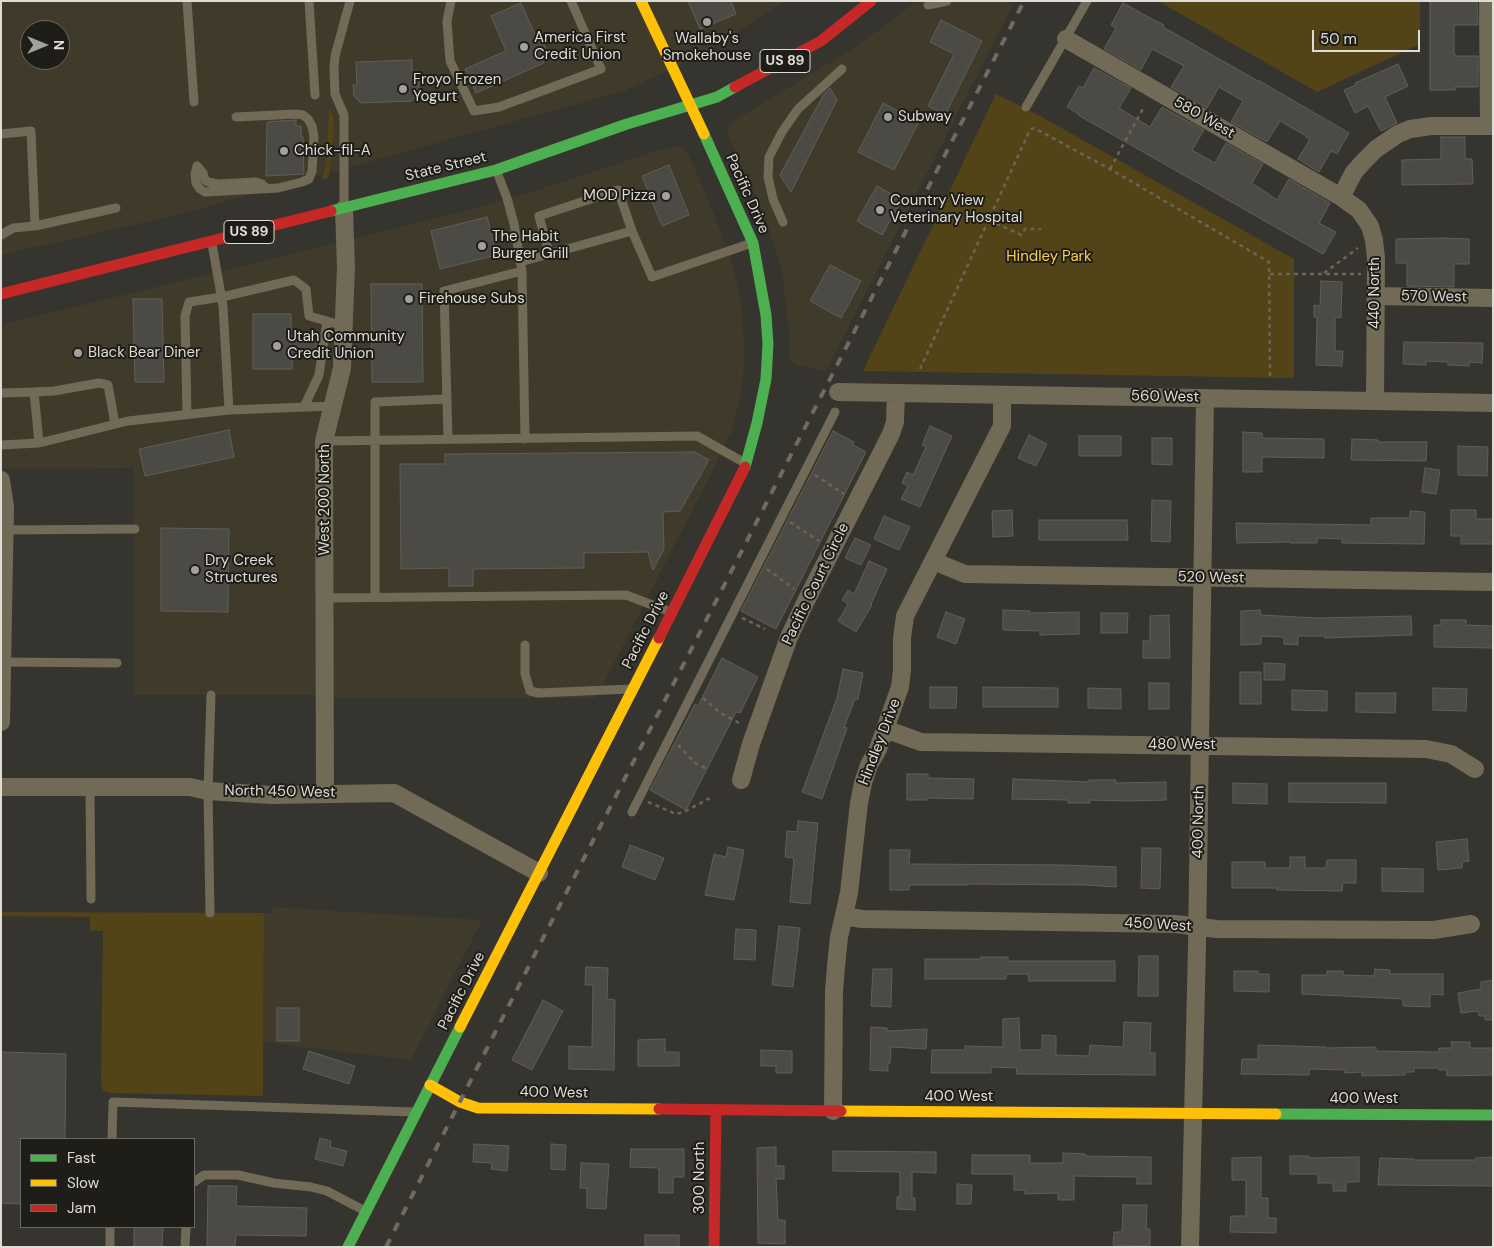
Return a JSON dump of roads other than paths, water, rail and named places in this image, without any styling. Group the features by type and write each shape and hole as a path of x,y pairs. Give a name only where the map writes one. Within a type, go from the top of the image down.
{"street":[{"name":"Pacific Drive","path":"348,1247 743,472 757,422 766,379 768,344 766,315 753,243 640,1"},
{"name":"State Street","path":"1,294 496,170 627,124 717,97 821,41 872,1"},
{"path":"1341,197 1354,172 1376,149 1398,134 1410,129 1431,126 1491,126 1488,1"},
{"name":"580 West","path":"1066,39 1341,197"},
{"name":"440 North","path":"1341,197 1359,210 1370,226 1374,240 1376,258 1375,401"},
{"name":"West 200 North","path":"326,794 324,441 342,368 335,323 346,268 344,209"},
{"name":"570 West","path":"1376,296 1493,298"},
{"name":"560 West","path":"838,392 1493,403"},
{"name":"Pacific Court Circle","path":"741,780 751,744 789,638 891,434 895,422 896,393"},
{"name":"Hindley Drive","path":"833,1111 834,992 858,803 863,783 886,729 900,687 905,616 1002,426 1002,395"},
{"name":"400 North","path":"1190,1247 1205,398"},
{"path":"1,480 4,507 1,722"},
{"name":"520 West","path":"933,561 965,574 1493,582"},
{"name":"480 West","path":"886,729 921,742 1426,749 1451,754 1475,769"},
{"name":"North 450 West","path":"1,787 190,787 208,791 271,795 394,793 539,873"},
{"name":"450 West","path":"844,916 862,919 1166,924 1217,929 1434,930 1471,924"},
{"name":"400 West","path":"430,1085 460,1102 478,1108 1493,1115"},
{"name":"300 North","path":"714,1247 716,1110"}],"lane":[{"path":"187,1 194,102"},
{"path":"309,1 315,96"},
{"path":"344,209 344,115 336,94 334,56 350,1"},
{"path":"451,1 447,21 450,61 474,111 499,107 601,69 571,1"},
{"path":"928,5 947,1"},
{"path":"1026,107 1087,1"},
{"path":"783,222 773,199 768,177 769,157 782,132 798,109 842,69"},
{"path":"197,166 195,174 196,183 205,192 267,189 308,179 312,172 314,153 312,126 303,115 236,117"},
{"path":"1,134 32,131 35,226"},
{"path":"496,170 507,198 514,224 521,267 525,439"},
{"path":"549,253 539,216 618,190 632,230 652,277 753,243"},
{"path":"1,235 13,228 35,226 116,208"},
{"path":"448,440 444,291 521,267 549,253 632,230"},
{"path":"212,242 222,298 229,410"},
{"path":"187,414 185,316 189,302 222,298 294,280 306,289 309,316 335,323 320,375 304,407"},
{"path":"1,393 54,391 100,383 108,385 115,424"},
{"path":"34,392 39,443"},
{"path":"375,597 374,402 447,399"},
{"path":"1,445 39,443 128,421 187,414 229,410 333,406"},
{"path":"632,812 835,412"},
{"path":"324,441 697,436 745,463"},
{"path":"4,530 135,529"},
{"path":"324,598 626,595 671,612"},
{"path":"526,645 526,674 530,691 539,694 632,689"},
{"path":"2,662 117,663"},
{"path":"210,913 208,791 211,694"},
{"path":"90,787 91,899"},
{"path":"112,1138 113,1102 417,1112"},
{"path":"195,1181 204,1175 238,1175 274,1183 311,1187 327,1191 366,1212"},
{"path":"110,1228 110,1247"},
{"path":"186,1228 186,1247"}],"railway":[{"path":"386,1247 1024,1"}],"place":[{"name":"Wallaby's Smokehouse","path":"707,22"},
{"name":"America First Credit Union","path":"524,47"},
{"name":"Froyo Frozen Yogurt","path":"403,89"},
{"name":"Subway","path":"888,117"},
{"name":"Chick-fil-A","path":"284,151"},
{"name":"MOD Pizza","path":"666,196"},
{"name":"Country View Veterinary Hospital","path":"880,210"},
{"name":"The Habit Burger Grill","path":"482,246"},
{"name":"Firehouse Subs","path":"409,299"},
{"name":"Utah Community Credit Union","path":"277,346"},
{"name":"Black Bear Diner","path":"78,353"},
{"name":"Dry Creek Structures","path":"195,570"}],"park label":[{"name":"Hindley Park","path":"1049,257"}]}
